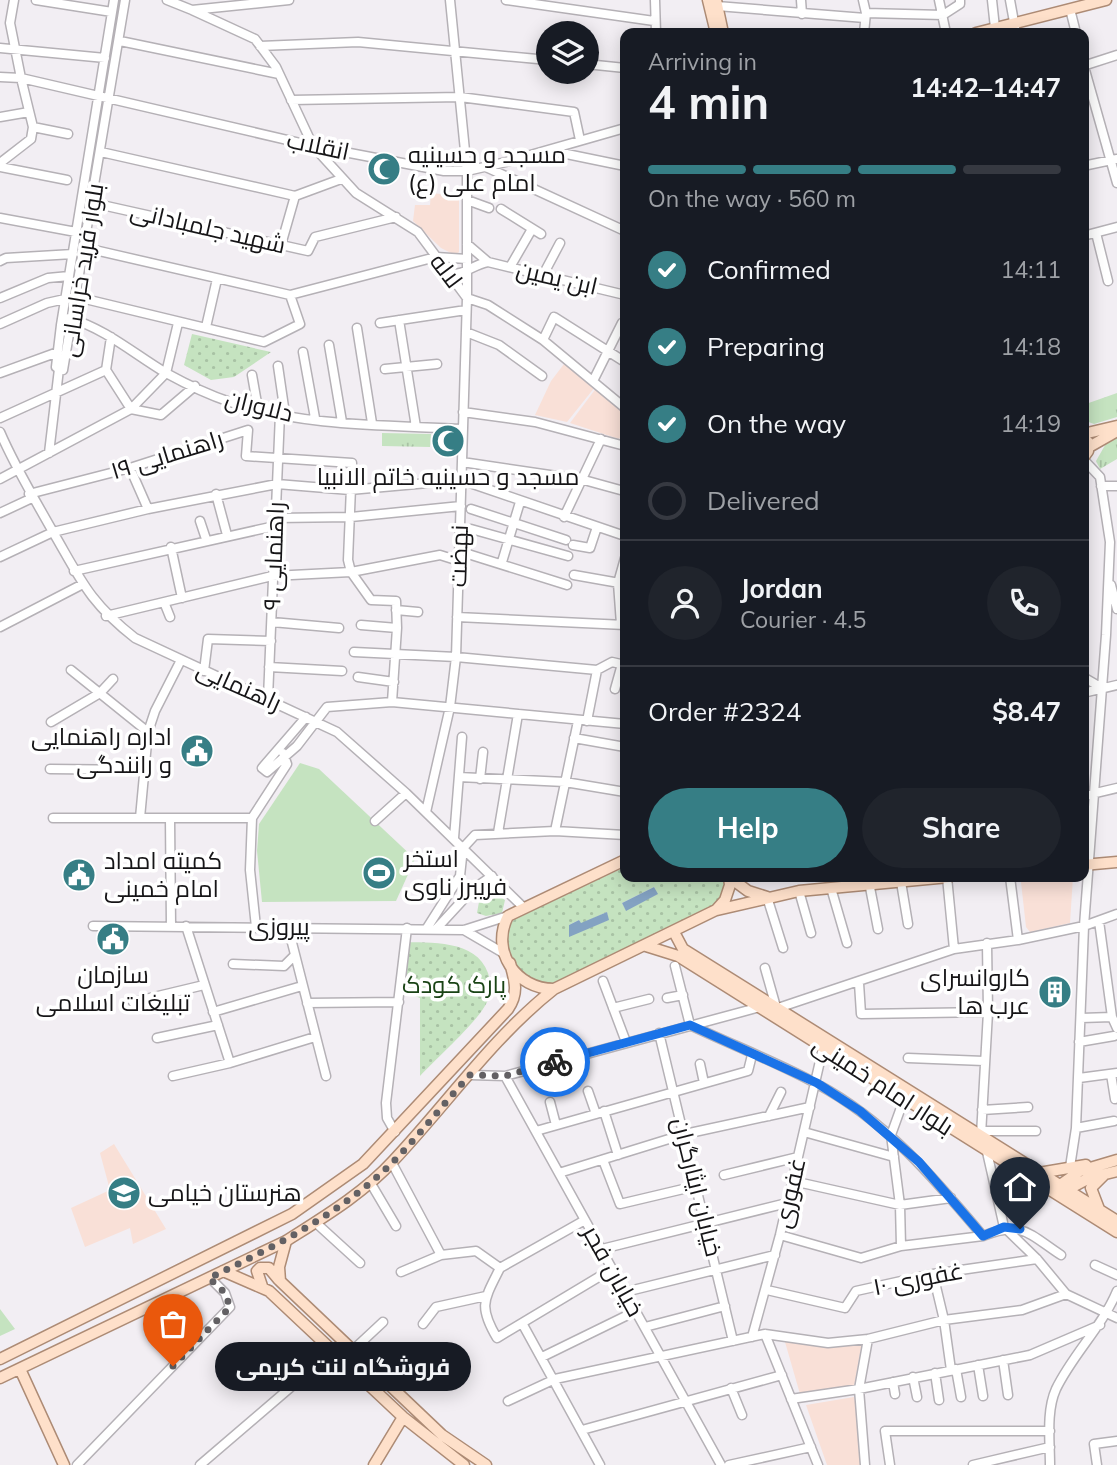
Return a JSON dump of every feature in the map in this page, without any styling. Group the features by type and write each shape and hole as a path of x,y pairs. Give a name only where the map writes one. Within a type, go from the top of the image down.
{"main road":[{"path":"995,28 1016,28 1069,9 1106,0"},
{"path":"714,2 716,28"},
{"path":"714,2 722,28"},
{"path":"1089,433 1117,426"},
{"path":"1089,446 1117,431"},
{"path":"0,1359 292,1214 363,1164 515,1000 516,988 501,934 508,916 620,862"},
{"path":"1089,865 1117,862"},
{"path":"716,910 725,900 730,882"},
{"path":"735,882 747,891 767,897"},
{"path":"0,1378 286,1241 315,1222 392,1163 537,1003 554,989 716,910 767,897 864,882"},
{"name":"بلوار امام خمینی","path":"674,932 683,949 760,1007 987,1152 1062,1190"},
{"name":"بلوار امام خمینی","path":"646,946 667,950 777,1008 981,1133 1096,1213 1117,1232"},
{"path":"508,958 520,980 554,989"},
{"path":"426,1099 438,1110"},
{"path":"948,1128 955,1119"},
{"path":"1039,1173 1070,1167 1112,1167"},
{"path":"1062,1190 1112,1167"},
{"path":"1096,1213 1091,1188 1112,1167"},
{"name":"بلوار امام خمینی","path":"1096,1213 1117,1221"},
{"path":"280,1281 281,1256 286,1241"},
{"path":"262,1286 257,1271 260,1268 269,1268 442,1434 486,1465"},
{"path":"223,1271 262,1286 334,1350 402,1417 464,1465"},
{"path":"108,1307 116,1324"},
{"path":"20,1368 64,1465"},
{"path":"374,1465 402,1417"}],"street":[{"path":"0,165 31,139 33,127 10,23 14,0"},
{"path":"36,0 112,12"},
{"name":"بلوار فرید خراسانی","path":"114,0 62,317 56,367 59,369 65,369 74,320 125,0"},
{"path":"167,0 255,39 260,46 358,42 536,59"},
{"path":"192,10 289,0"},
{"name":"نهضت","path":"426,812 450,707 456,657 466,332 467,171 450,0"},
{"path":"506,0 654,20"},
{"path":"655,0 655,28"},
{"path":"801,0 802,14"},
{"path":"863,0 866,15 865,28"},
{"path":"939,0 945,28"},
{"path":"714,2 802,14 943,15 960,4 960,0"},
{"path":"992,0 995,28"},
{"path":"1010,0 1016,28"},
{"path":"1069,9 1075,28"},
{"path":"111,22 122,24"},
{"path":"0,23 10,23"},
{"path":"120,41 279,74"},
{"name":"لاله","path":"260,46 279,74 313,146 341,179 356,193 418,232 467,298 488,306 542,341 620,404"},
{"path":"0,47 105,58"},
{"path":"1089,63 1117,55"},
{"path":"599,65 620,67"},
{"name":"انقلاب","path":"0,78 21,78 313,146 444,171 467,171 486,167 551,151 620,128"},
{"path":"1089,83 1114,159 1117,183"},
{"path":"291,100 460,97 574,112 580,140"},
{"path":"0,117 29,112"},
{"path":"33,127 68,134"},
{"path":"551,151 620,165"},
{"path":"101,152 295,196 341,179"},
{"path":"1089,165 1114,159"},
{"path":"0,165 66,180"},
{"path":"486,167 620,229"},
{"path":"281,245 295,196"},
{"path":"467,200 489,208"},
{"name":"شهید جلمبادانی","path":"93,203 308,251 315,237 396,217"},
{"path":"501,209 536,232 510,267"},
{"path":"0,218 76,232"},
{"path":"1089,235 1117,227"},
{"path":"1096,233 1108,281"},
{"path":"543,275 560,243"},
{"path":"467,244 488,262"},
{"path":"86,248 290,295 436,257 467,259"},
{"path":"0,261 6,258 73,254"},
{"path":"449,274 467,273 477,264 488,262"},
{"name":"ابن یمین","path":"488,262 620,294"},
{"path":"0,298 48,278 69,276"},
{"path":"206,327 217,279"},
{"path":"77,298 264,342 299,324 290,295"},
{"path":"0,324 47,303 65,299"},
{"path":"380,323 466,310"},
{"name":"دلاوران","path":"62,317 111,337 166,373 230,402 282,414 342,422 463,429"},
{"path":"542,341 554,317 620,358"},
{"path":"399,320 416,427"},
{"path":"0,479 131,409 166,373 178,323"},
{"path":"357,328 372,424"},
{"path":"593,381 620,328"},
{"path":"466,332 499,345 542,376"},
{"path":"111,337 106,370 131,409 161,415 195,386"},
{"path":"329,345 342,422"},
{"path":"0,373 58,352"},
{"path":"303,352 315,418"},
{"path":"385,369 437,364"},
{"name":"راهنمایی ۹","path":"268,698 282,414 278,366"},
{"path":"49,453 59,369"},
{"path":"0,418 106,370"},
{"path":"252,375 258,409"},
{"path":"463,412 535,422 620,445"},
{"name":"راهنمایی ۱۹","path":"0,513 31,496 248,430 246,456 278,459"},
{"name":"راهنمایی","path":"0,433 16,470 81,585 106,616 135,638 268,698 355,744 523,907"},
{"path":"564,517 584,480 601,439"},
{"path":"278,459 352,463 348,560 351,572 371,600 396,601 392,702"},
{"path":"462,462 584,480 620,490"},
{"path":"1089,464 1098,472 1107,515 1109,575 1102,688 1089,787"},
{"path":"130,468 149,509"},
{"path":"0,557 53,532 216,494 277,484 350,490 461,481 620,534"},
{"path":"1101,486 1117,486"},
{"path":"216,494 227,535"},
{"path":"502,562 520,502"},
{"path":"74,570 276,522 460,506"},
{"path":"471,509 590,548 597,527"},
{"path":"1107,515 1117,514"},
{"path":"200,521 206,539"},
{"path":"471,529 568,556"},
{"path":"171,547 182,598"},
{"path":"468,554 502,562 567,585"},
{"path":"106,616 272,576 351,572 440,555 459,561"},
{"path":"574,575 620,584"},
{"path":"1109,575 1117,609"},
{"path":"0,627 81,585"},
{"path":"164,602 170,617"},
{"path":"396,610 418,612"},
{"path":"457,617 620,625"},
{"path":"272,622 339,628"},
{"path":"361,625 397,628"},
{"path":"204,671 208,639 271,641"},
{"path":"354,652 456,657 597,670 612,662 620,664"},
{"path":"139,818 148,732 155,711 181,660"},
{"path":"270,667 342,671"},
{"path":"71,670 148,732"},
{"path":"555,831 574,738 583,721 597,670"},
{"path":"615,689 620,674"},
{"path":"358,677 394,682"},
{"path":"51,722 100,694 113,679"},
{"path":"1089,680 1102,688"},
{"path":"1089,691 1117,685"},
{"path":"283,752 317,722 327,707 392,702 620,723"},
{"path":"498,833 518,714"},
{"path":"283,752 306,717"},
{"path":"454,838 462,737"},
{"path":"574,738 620,746"},
{"path":"256,927 250,870 252,818 287,764 283,752"},
{"path":"480,779 483,752"},
{"path":"50,769 144,770"},
{"path":"459,777 565,782 620,791"},
{"path":"1089,795 1117,788"},
{"path":"375,821 406,793"},
{"path":"53,818 252,818"},
{"path":"170,818 171,926"},
{"path":"427,928 460,876 463,848 475,835 555,831 620,835"},
{"path":"437,929 472,889 492,876"},
{"path":"869,882 878,929"},
{"path":"901,882 908,924"},
{"path":"948,882 954,949"},
{"path":"1011,882 1018,940"},
{"path":"1070,1167 1079,1078 1085,882"},
{"path":"831,888 847,943"},
{"path":"799,891 811,933"},
{"path":"767,897 783,948"},
{"path":"765,968 777,1008 859,983 954,949 1018,940 1084,926 1117,914"},
{"path":"464,930 508,916"},
{"path":"1080,1042 1116,1032 1112,1017 1112,985 1099,921"},
{"name":"پیروزی","path":"93,926 464,930"},
{"path":"187,926 230,1063"},
{"path":"288,927 326,1076"},
{"path":"395,1132 387,1118 386,1103 407,928"},
{"path":"464,930 508,958"},
{"path":"987,943 988,1012 981,1133 1036,1131"},
{"path":"233,964 284,966 294,956"},
{"path":"675,966 690,1025 817,1083 891,1135 983,1236"},
{"path":"603,981 626,1042"},
{"path":"859,983 861,1014 988,1012"},
{"path":"133,1002 204,985"},
{"path":"214,1012 302,986"},
{"path":"667,998 682,995"},
{"path":"614,1009 649,999"},
{"path":"307,1003 398,1002"},
{"path":"470,1075 505,1076 760,1007"},
{"path":"1080,1018 1112,1017"},
{"path":"157,1038 218,1025"},
{"name":"خیابان ایثارگران","path":"659,1033 733,1341"},
{"path":"173,1076 230,1063 316,1037"},
{"name":"غفوری","path":"752,1337 767,1290 823,1048"},
{"path":"536,1131 748,1071 752,1055"},
{"path":"908,1058 984,1061"},
{"path":"700,1064 704,1083"},
{"path":"1079,1078 1114,1074 1115,1099"},
{"name":"خیابان فجر","path":"505,1076 721,1465"},
{"path":"588,1091 618,1155"},
{"path":"769,1116 781,1092"},
{"path":"901,1246 900,1205 891,1135 904,1099"},
{"path":"550,1102 556,1125"},
{"path":"559,1173 685,1134 810,1107"},
{"path":"982,1110 1028,1107"},
{"path":"1076,1128 1114,1121"},
{"path":"804,1132 894,1157"},
{"path":"987,1152 1004,1227 1037,1259 1066,1294 1117,1318"},
{"path":"724,1175 798,1157"},
{"path":"603,1160 621,1203 696,1186"},
{"path":"392,1163 440,1255"},
{"path":"793,1181 900,1205 951,1198"},
{"path":"370,1182 396,1226"},
{"path":"601,1249 788,1203"},
{"path":"585,1220 500,1268 486,1296 484,1317 497,1338 612,1269"},
{"path":"315,1222 360,1263"},
{"path":"780,1235 860,1258 901,1246 983,1236 1004,1227 1020,1229 1060,1255"},
{"path":"401,1272 440,1255 476,1251 500,1268"},
{"path":"625,1292 775,1255"},
{"name":"غفوری ۱۰","path":"767,1290 845,1308 856,1292 933,1275 1037,1259"},
{"path":"1095,1265 1117,1275"},
{"path":"933,1275 961,1397"},
{"path":"76,1465 230,1307 225,1293 209,1278"},
{"path":"1050,1465 1051,1408 1056,1389 1100,1325 1117,1291"},
{"path":"508,1401 555,1379 765,1334 828,1343 868,1339 944,1320 1022,1310 1066,1294"},
{"path":"423,1324 436,1307 486,1296"},
{"path":"645,1327 725,1306"},
{"path":"542,1357 636,1311"},
{"path":"353,1350 383,1322"},
{"path":"523,1323 600,1465"},
{"path":"791,1399 859,1389 1030,1355 1100,1325"},
{"path":"765,1334 818,1465"},
{"path":"865,1465 859,1389 868,1339"},
{"path":"200,1465 334,1350"},
{"path":"1003,1360 1008,1395"},
{"path":"978,1365 983,1396"},
{"path":"935,1373 939,1400"},
{"path":"582,1430 782,1375"},
{"path":"914,1377 917,1397"},
{"path":"893,1382 895,1394"},
{"path":"731,1388 742,1415"},
{"path":"890,1465 885,1431 1050,1431"},
{"path":"1097,1465 1094,1444 1117,1441"},
{"path":"729,1465 810,1447"},
{"path":"973,1465 1050,1447"}],"shaded area":[{"path":"431,193 459,196 459,252 455,255 441,248 413,221 415,205 430,205"},
{"path":"564,364 595,387 567,422 535,415 551,381"},
{"path":"597,387 620,407 619,439 570,423"},
{"path":"1021,882 1073,882 1070,923 1030,932 1026,927"},
{"name":"هنرستان خیامی","path":"114,1144 166,1229 133,1244 130,1228 85,1247 71,1208 110,1190 100,1153"},
{"path":"785,1342 831,1345 862,1342 854,1387 800,1394"},
{"path":"854,1397 867,1465 827,1465 806,1405"}],"green space":[{"path":"192,334 271,352 234,377 211,380 184,365"},
{"path":"1117,393 1117,417 1094,424 1089,422 1089,403"},
{"path":"382,433 431,434 430,447 382,446"},
{"path":"1117,437 1117,459 1100,469 1096,461 1108,440"},
{"path":"300,763 319,769 415,859 396,901 262,902 257,851 259,824"},
{"path":"620,869 620,882 725,882 724,894 712,908 559,983 530,982 516,967 507,939 513,921 520,915","holes":["654,887 657,894 626,910 622,903","607,912 608,920 569,936 569,925 579,920 581,924"]},
{"path":"482,885 505,900 502,913 486,916 477,913"},
{"name":"پارک کودک","path":"401,942 438,943 463,949 482,962 490,981 489,996 481,1012 420,1076 420,998 398,989"},
{"path":"0,1309 15,1329 0,1336"}],"water":[{"path":"654,887 658,894 626,911 622,903"},
{"path":"607,912 609,920 569,937 569,925"}],"way so far":[{"path":"173,1366 230,1307 225,1293 209,1278 286,1241 370,1182 392,1163 470,1075 505,1076 555,1062"}],"place":[{"name":"مسجد و حسینیه امام علی (ع)","path":"384,169"},
{"name":"مسجد و حسینیه خاتم الانبیا","path":"448,441"},
{"name":"اداره راهنمایی و رانندگی","path":"197,751"},
{"name":"استخر فریبرز ناوی","path":"379,873"},
{"name":"کمیته امداد امام خمینی","path":"79,875"},
{"name":"سازمان تبلیغات اسلامی","path":"113,939"},
{"name":"کاروانسرای عرب ها","path":"1055,992"},
{"name":"هنرستان خیامی","path":"124,1193"},
{"name":"فروشگاه لنت کریمی","path":"173,1366"}],"route":[{"path":"555,1062 690,1025 817,1083 860,1111 891,1135 919,1162 983,1236 1004,1227 1020,1229"}]}
